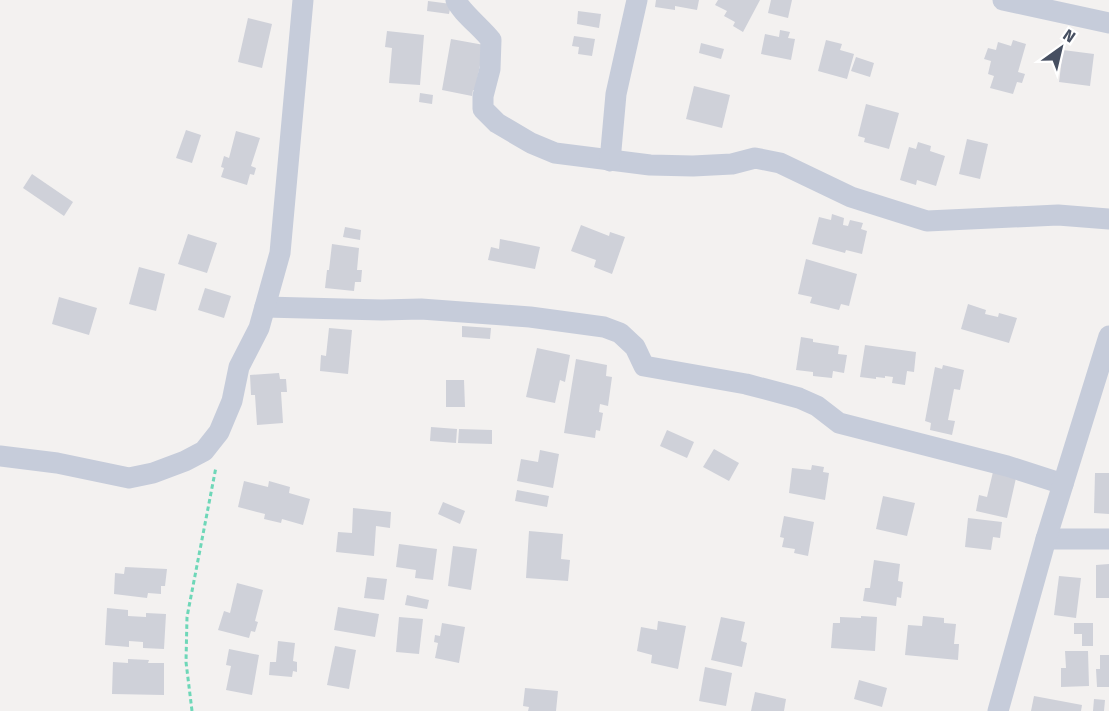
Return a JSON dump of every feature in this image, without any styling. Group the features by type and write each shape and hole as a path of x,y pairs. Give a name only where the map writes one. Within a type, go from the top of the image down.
{"street":[{"path":"0,456 57,463 129,478 185,461 204,450 219,432 232,401 239,367 259,328 280,253 303,0"},
{"path":"456,0 491,40 490,69 483,96 483,109 496,123 539,147 555,153 650,165 732,164 755,158 780,163 851,197 927,221 1058,215 1109,219"},
{"path":"610,161 616,94 637,0"},
{"path":"1003,0 1109,23"},
{"path":"265,307 421,309 530,317 604,327 620,333 635,347 644,366 746,384 799,398 818,406 839,423 1007,466 1063,484"},
{"path":"998,711 1046,539 1105,364 1109,336"},
{"path":"1046,539 1109,539"}],"path":[{"path":"192,711 186,662 187,617 216,463"}],"building":[{"path":"656,0 699,0 697,10 675,6 675,10 655,7"},
{"path":"718,0 760,0 743,32 733,26 735,22 724,16 727,11 715,5"},
{"path":"771,0 792,0 788,18 768,13"},
{"path":"428,1 451,4 449,14 427,11"},
{"path":"578,11 601,14 599,28 577,24"},
{"path":"248,18 272,24 262,68 238,62"},
{"path":"780,30 790,32 788,38 795,39 791,60 761,54 765,34 779,37"},
{"path":"387,31 424,35 420,85 389,83 392,48 385,47"},
{"path":"574,36 595,39 592,56 578,54 579,47 572,46"},
{"path":"451,39 484,45 472,96 442,90"},
{"path":"826,40 842,44 840,50 854,54 847,79 818,71"},
{"path":"1013,40 1026,44 1018,72 1025,74 1022,83 1017,82 1013,94 990,88 994,76 988,74 991,61 984,59 988,48 996,50 998,42 1011,46"},
{"path":"701,43 724,49 721,59 699,53"},
{"path":"1063,50 1094,54 1090,86 1059,82"},
{"path":"856,57 874,63 870,77 851,71"},
{"path":"694,86 730,95 722,128 686,119"},
{"path":"420,93 433,95 432,104 419,102"},
{"path":"866,104 899,113 889,149 864,142 865,138 858,136"},
{"path":"186,130 201,135 192,163 176,158"},
{"path":"236,131 260,138 251,166 256,168 254,175 250,174 247,185 221,177 224,156 229,158"},
{"path":"967,139 988,144 980,179 959,174"},
{"path":"918,142 931,146 930,151 945,156 936,186 917,180 916,185 900,180 909,147 916,149"},
{"path":"32,174 73,202 64,216 23,188"},
{"path":"832,214 844,218 843,225 848,226 850,220 863,223 861,229 867,231 862,254 846,250 845,253 812,244 819,217 831,220"},
{"path":"581,225 609,236 610,232 625,237 612,274 594,267 596,260 571,251"},
{"path":"345,227 361,230 360,240 343,237"},
{"path":"188,234 217,243 207,273 178,264"},
{"path":"500,239 540,247 535,269 488,260 491,247 499,249"},
{"path":"332,244 359,248 357,270 362,270 361,282 355,282 354,291 325,288"},
{"path":"806,259 857,274 849,306 841,304 839,310 810,303 812,297 798,294"},
{"path":"139,267 165,274 156,311 129,304"},
{"path":"205,288 231,296 224,318 198,310"},
{"path":"59,297 97,308 89,335 52,324"},
{"path":"968,304 986,310 985,314 998,317 999,313 1017,318 1009,343 961,329"},
{"path":"462,326 491,328 490,339 462,337"},
{"path":"329,328 352,330 348,374 320,371 321,355 326,356"},
{"path":"801,337 813,339 813,342 839,346 838,354 847,355 844,373 833,371 832,378 813,376 813,372 796,370"},
{"path":"865,345 916,352 914,372 907,371 905,385 892,383 893,377 876,377 876,379 860,377"},
{"path":"537,348 570,355 565,382 560,380 555,403 526,397"},
{"path":"576,359 607,365 606,376 612,377 608,406 600,404 599,412 603,413 600,431 596,430 595,438 564,433"},
{"path":"943,365 964,370 960,390 954,389 948,420 955,421 952,435 930,430 931,423 925,421 935,367 942,369"},
{"path":"279,373 280,379 286,379 287,392 281,392 283,423 257,425 255,395 251,395 250,375"},
{"path":"446,380 464,380 465,407 446,407"},
{"path":"431,427 457,429 456,443 430,441"},
{"path":"459,429 492,430 492,444 458,443"},
{"path":"667,430 694,442 687,458 660,446"},
{"path":"714,449 739,463 729,481 703,467"},
{"path":"540,450 559,454 553,488 517,481 521,459 538,462"},
{"path":"812,465 824,467 823,472 829,473 825,500 789,493 792,468 811,470"},
{"path":"993,472 1016,478 1007,518 976,511 979,495 987,497"},
{"path":"1095,473 1109,473 1109,514 1094,513"},
{"path":"244,481 268,487 269,481 290,487 289,493 310,499 303,525 282,519 281,523 264,519 265,514 238,507"},
{"path":"517,490 549,496 547,507 515,501"},
{"path":"883,496 915,503 907,536 876,529"},
{"path":"443,502 465,511 460,524 438,514"},
{"path":"353,508 391,512 390,528 376,526 374,556 336,552 338,532 352,533"},
{"path":"784,516 814,522 808,556 794,553 795,549 782,547 784,538 780,537"},
{"path":"968,518 1002,522 1000,538 993,537 991,550 965,547"},
{"path":"529,531 563,534 561,559 570,560 568,581 526,578"},
{"path":"399,544 437,549 433,580 415,578 416,570 396,567"},
{"path":"453,546 477,549 471,590 448,586"},
{"path":"874,560 900,564 898,581 903,582 901,598 897,597 896,606 863,601 865,588 870,588"},
{"path":"1109,564 1109,598 1096,598 1096,565"},
{"path":"125,567 167,569 165,586 161,586 161,594 148,593 147,598 114,594 115,573 124,574"},
{"path":"1059,576 1081,578 1076,618 1054,615"},
{"path":"367,577 387,579 384,600 364,598"},
{"path":"237,583 263,590 255,621 258,622 255,632 251,631 249,638 218,630 224,611 230,613"},
{"path":"407,595 429,600 427,609 405,605"},
{"path":"338,607 379,614 375,637 334,630"},
{"path":"107,608 128,610 128,616 146,617 146,613 166,614 164,649 143,648 143,642 129,641 129,647 105,645"},
{"path":"861,616 877,617 875,651 831,648 833,623 840,623 840,617 861,618"},
{"path":"923,616 944,618 944,623 956,624 954,644 959,644 958,660 905,655 908,625 922,626"},
{"path":"399,617 423,619 419,654 396,652"},
{"path":"721,617 745,622 741,641 747,643 742,667 711,660"},
{"path":"658,621 686,626 678,669 651,663 652,655 637,651 641,627 657,630"},
{"path":"442,623 465,627 459,663 435,658 438,643 434,642 435,635 440,636"},
{"path":"1074,623 1093,623 1093,646 1082,646 1082,634 1074,634"},
{"path":"278,641 295,643 293,661 297,662 297,672 293,671 292,677 269,675 270,662 276,662"},
{"path":"335,646 356,650 349,689 327,685"},
{"path":"229,649 259,655 252,695 226,690 231,666 226,665"},
{"path":"1065,651 1088,651 1089,686 1061,687 1061,668 1066,668"},
{"path":"1100,655 1109,655 1109,687 1097,687 1096,669 1100,669"},
{"path":"128,659 164,663 164,695 112,694 113,662 128,663"},
{"path":"705,667 732,673 726,706 699,701"},
{"path":"859,680 887,688 882,707 854,699"},
{"path":"525,688 558,691 556,711 528,711 529,707 523,706"},
{"path":"755,692 786,699 784,711 751,711"},
{"path":"1034,696 1082,705 1081,711 1031,711"},
{"path":"1094,699 1105,700 1104,711 1093,711"}]}
